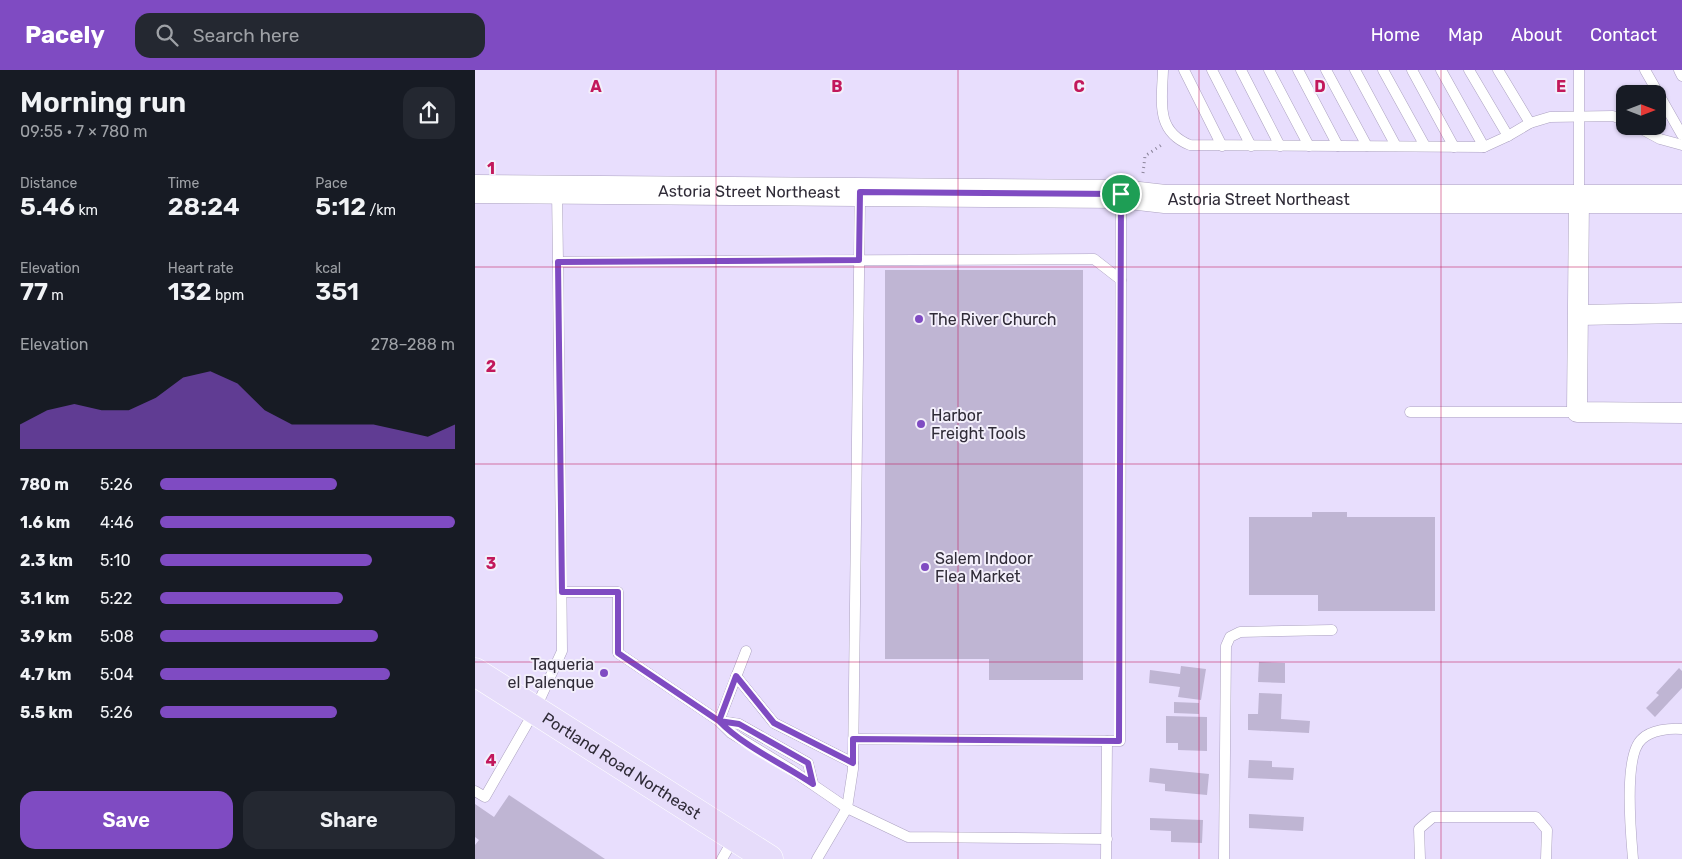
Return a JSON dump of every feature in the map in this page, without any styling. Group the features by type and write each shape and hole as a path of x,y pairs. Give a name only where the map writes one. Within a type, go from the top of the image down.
{"main road":[{"name":"Portland Road Northeast","path":"475,672 535,710 728,848 769,859"}],"street":[{"name":"Astoria Street Northeast","path":"475,189 1130,195 1165,199 1682,198"},
{"path":"1579,198 1577,412 1682,413"},
{"path":"1579,315 1682,313"}],"lane":[{"path":"1163,70 1161,112 1166,127 1173,136 1189,145 1483,147 1531,123 1550,117 1616,117"},
{"path":"1184,70 1222,146"},
{"path":"1212,70 1251,146"},
{"path":"1241,70 1280,146"},
{"path":"1269,70 1309,146"},
{"path":"1298,70 1338,146"},
{"path":"1326,70 1367,146"},
{"path":"1355,70 1396,146"},
{"path":"1383,70 1425,146"},
{"path":"1412,70 1455,147"},
{"path":"1441,70 1483,147"},
{"path":"1469,70 1508,136"},
{"path":"1498,70 1531,123"},
{"path":"1579,70 1579,198"},
{"path":"1645,70 1682,135"},
{"path":"1679,70 1682,76"},
{"path":"1652,135 1682,145"},
{"path":"475,791 485,797 535,710 562,651 557,189"},
{"path":"817,859 847,808 853,763 860,192"},
{"path":"853,739 1119,741 1121,280 1130,195"},
{"path":"558,262 1094,259 1121,280"},
{"path":"1410,412 1577,412"},
{"path":"562,592 618,592 618,653 719,721 731,733 790,769 847,808 908,837 1107,839"},
{"path":"1224,859 1226,646 1231,637 1240,632 1332,630"},
{"path":"719,721 746,651"},
{"path":"736,676 774,723 853,763"},
{"path":"1633,859 1630,793 1633,756 1641,739 1661,730 1682,729"},
{"path":"1106,859 1107,740"},
{"path":"1420,859 1419,829 1433,817 1536,817 1547,830 1545,859"}],"path":[{"path":"1130,195 1145,156 1173,136"}],"building":[{"path":"885,270 1083,270 1083,680 989,680 989,659 885,659"},
{"path":"1312,512 1347,512 1347,517 1435,517 1435,611 1318,611 1318,595 1249,595 1249,517 1312,517"},
{"path":"1259,662 1285,663 1285,683 1258,682"},
{"path":"1181,666 1206,669 1201,700 1178,697 1180,687 1149,683 1150,670 1180,674"},
{"path":"1679,668 1682,671 1682,688 1655,717 1646,708 1659,695 1656,693"},
{"path":"1259,693 1282,694 1281,719 1310,721 1309,733 1248,730 1248,714 1258,714"},
{"path":"1174,702 1199,703 1199,714 1174,713"},
{"path":"1166,716 1207,717 1207,751 1178,750 1178,743 1166,743"},
{"path":"1249,760 1272,761 1272,767 1294,768 1293,780 1248,778"},
{"path":"1150,768 1209,774 1207,795 1165,791 1165,784 1149,782"},
{"path":"509,795 605,859 475,859 475,845 479,840 475,837 475,804 494,817"},
{"path":"1249,814 1304,817 1303,831 1249,828"},
{"path":"1150,818 1203,820 1202,843 1171,842 1171,831 1150,830"}],"place":[{"name":"The River Church","path":"919,319"},
{"name":"Harbor Freight Tools","path":"921,424"},
{"name":"Salem Indoor Flea Market","path":"925,567"},
{"name":"Taqueria el Palenque","path":"604,673"}],"route":[{"path":"1121,194 860,192 859,260 558,262 562,592 618,592 618,653 719,721 739,724 808,763 813,784 731,733 719,721 736,676 774,723 853,763 853,739 1119,741 1121,194"}]}
